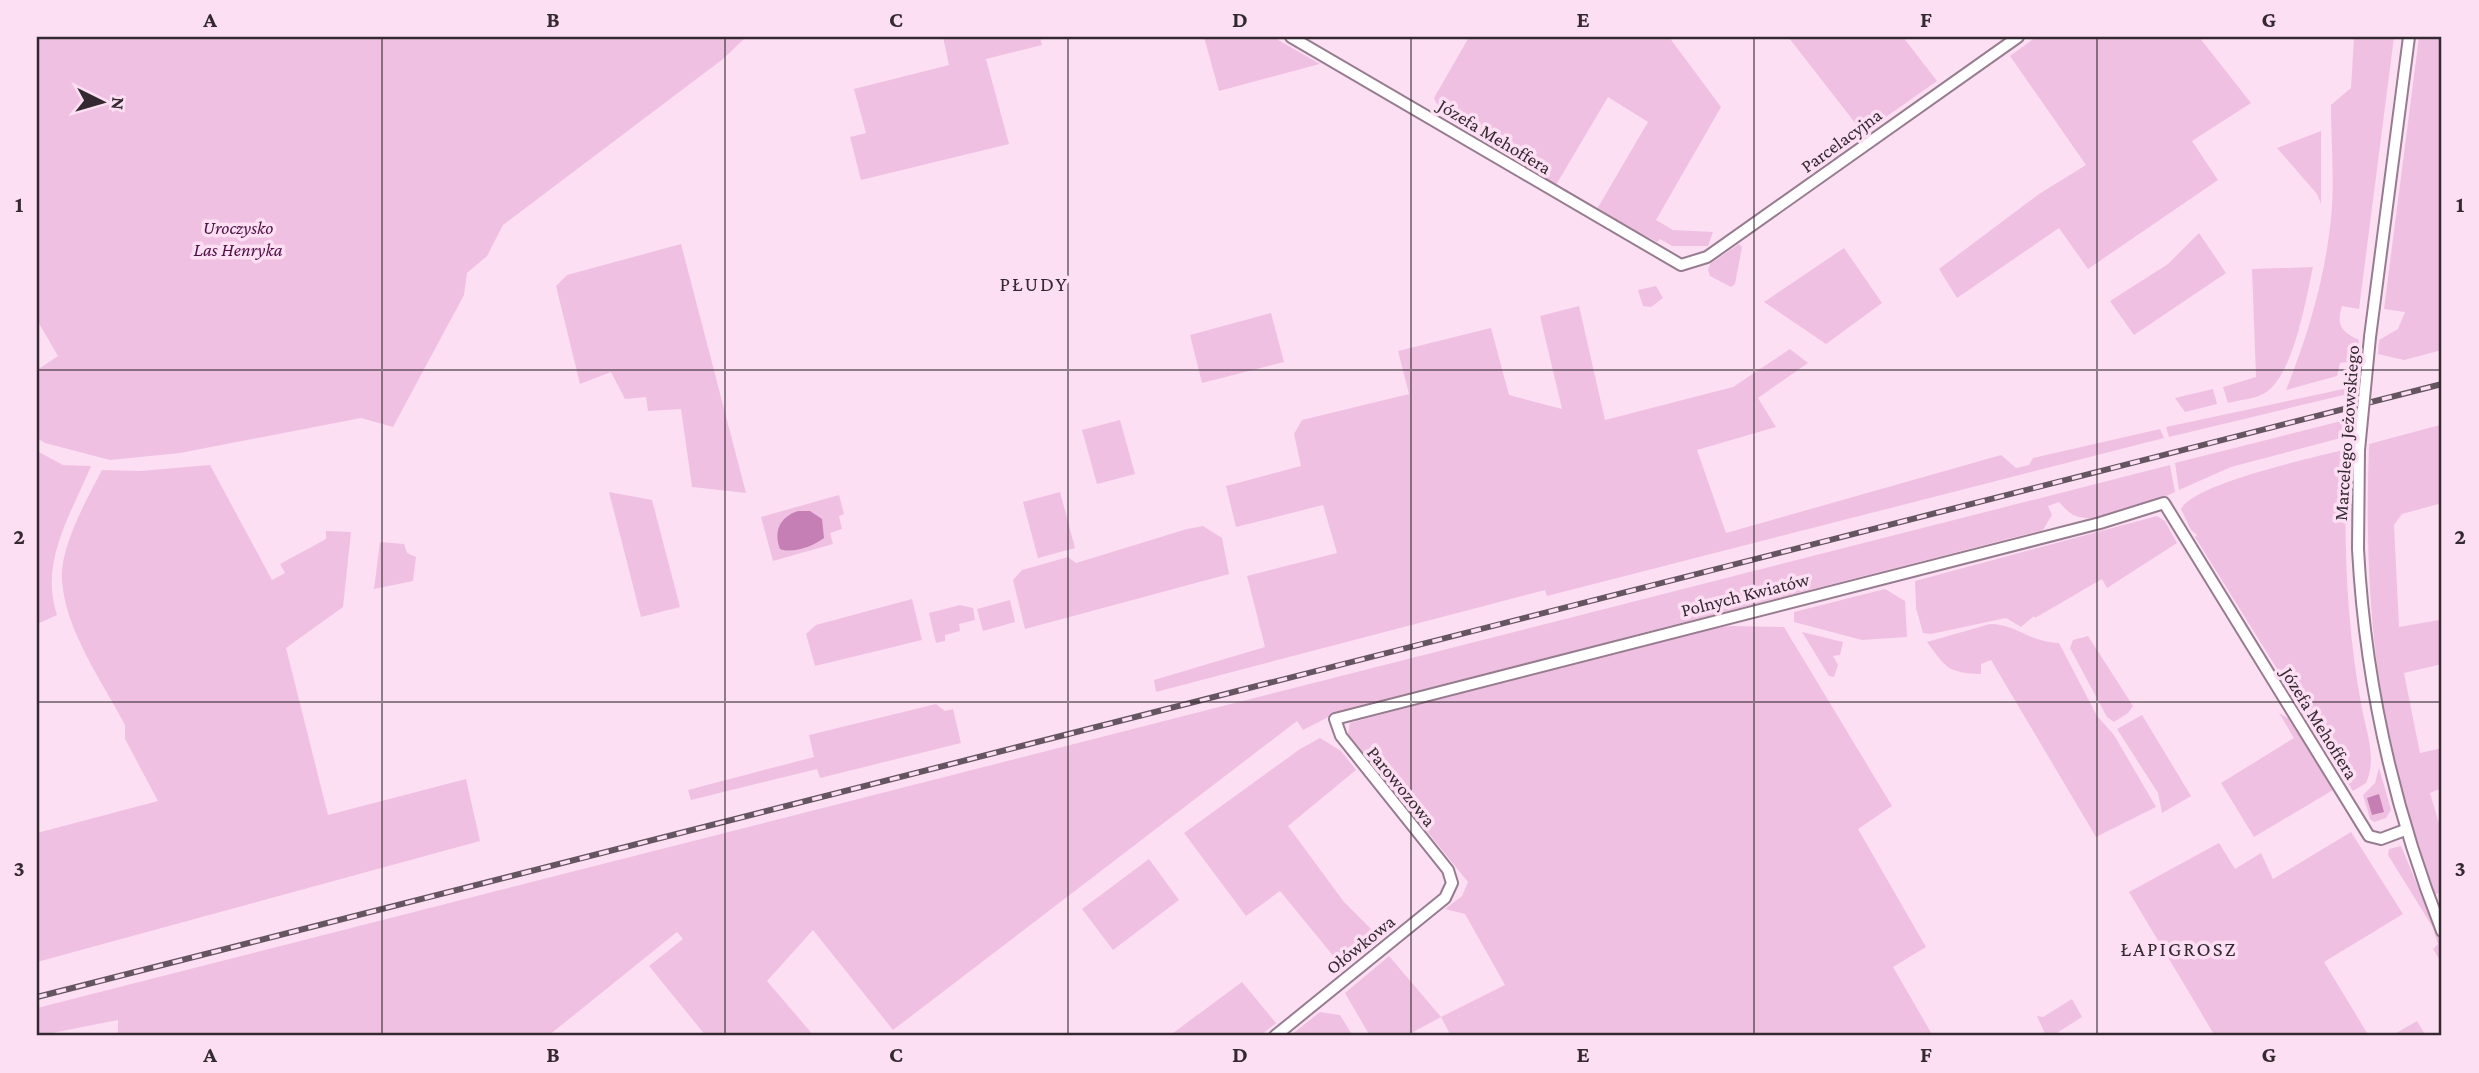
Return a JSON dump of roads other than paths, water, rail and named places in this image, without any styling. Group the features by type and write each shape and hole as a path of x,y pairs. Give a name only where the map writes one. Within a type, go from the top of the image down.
{"street":[{"name":"Józefa Mehoffera","path":"1290,37 1681,265"},
{"name":"Parcelacyjna","path":"1681,265 1707,257 2018,37"},
{"name":"Marcelego Jeżowskiego","path":"2405,830 2376,716 2364,637 2358,549 2359,450 2370,337 2409,37"},
{"name":"Józefa Mehoffera","path":"2164,503 2369,836 2381,839 2405,830"},
{"name":"Polnych Kwiatów","path":"1335,719 2100,523 2164,503"},
{"name":"Parowozowa","path":"1335,719 1341,736 1448,870"},
{"path":"2405,830 2442,931"},
{"name":"Ołówkowa","path":"1275,1036 1445,898 1452,883 1448,870"}],"railway":[{"path":"37,997 2442,384"}],"district":[{"name":"PŁUDY","path":"1034,284"},
{"name":"ŁAPIGROSZ","path":"2179,949"}],"park label":[{"name":"Uroczysko Las Henryka","path":"238,238"}]}
